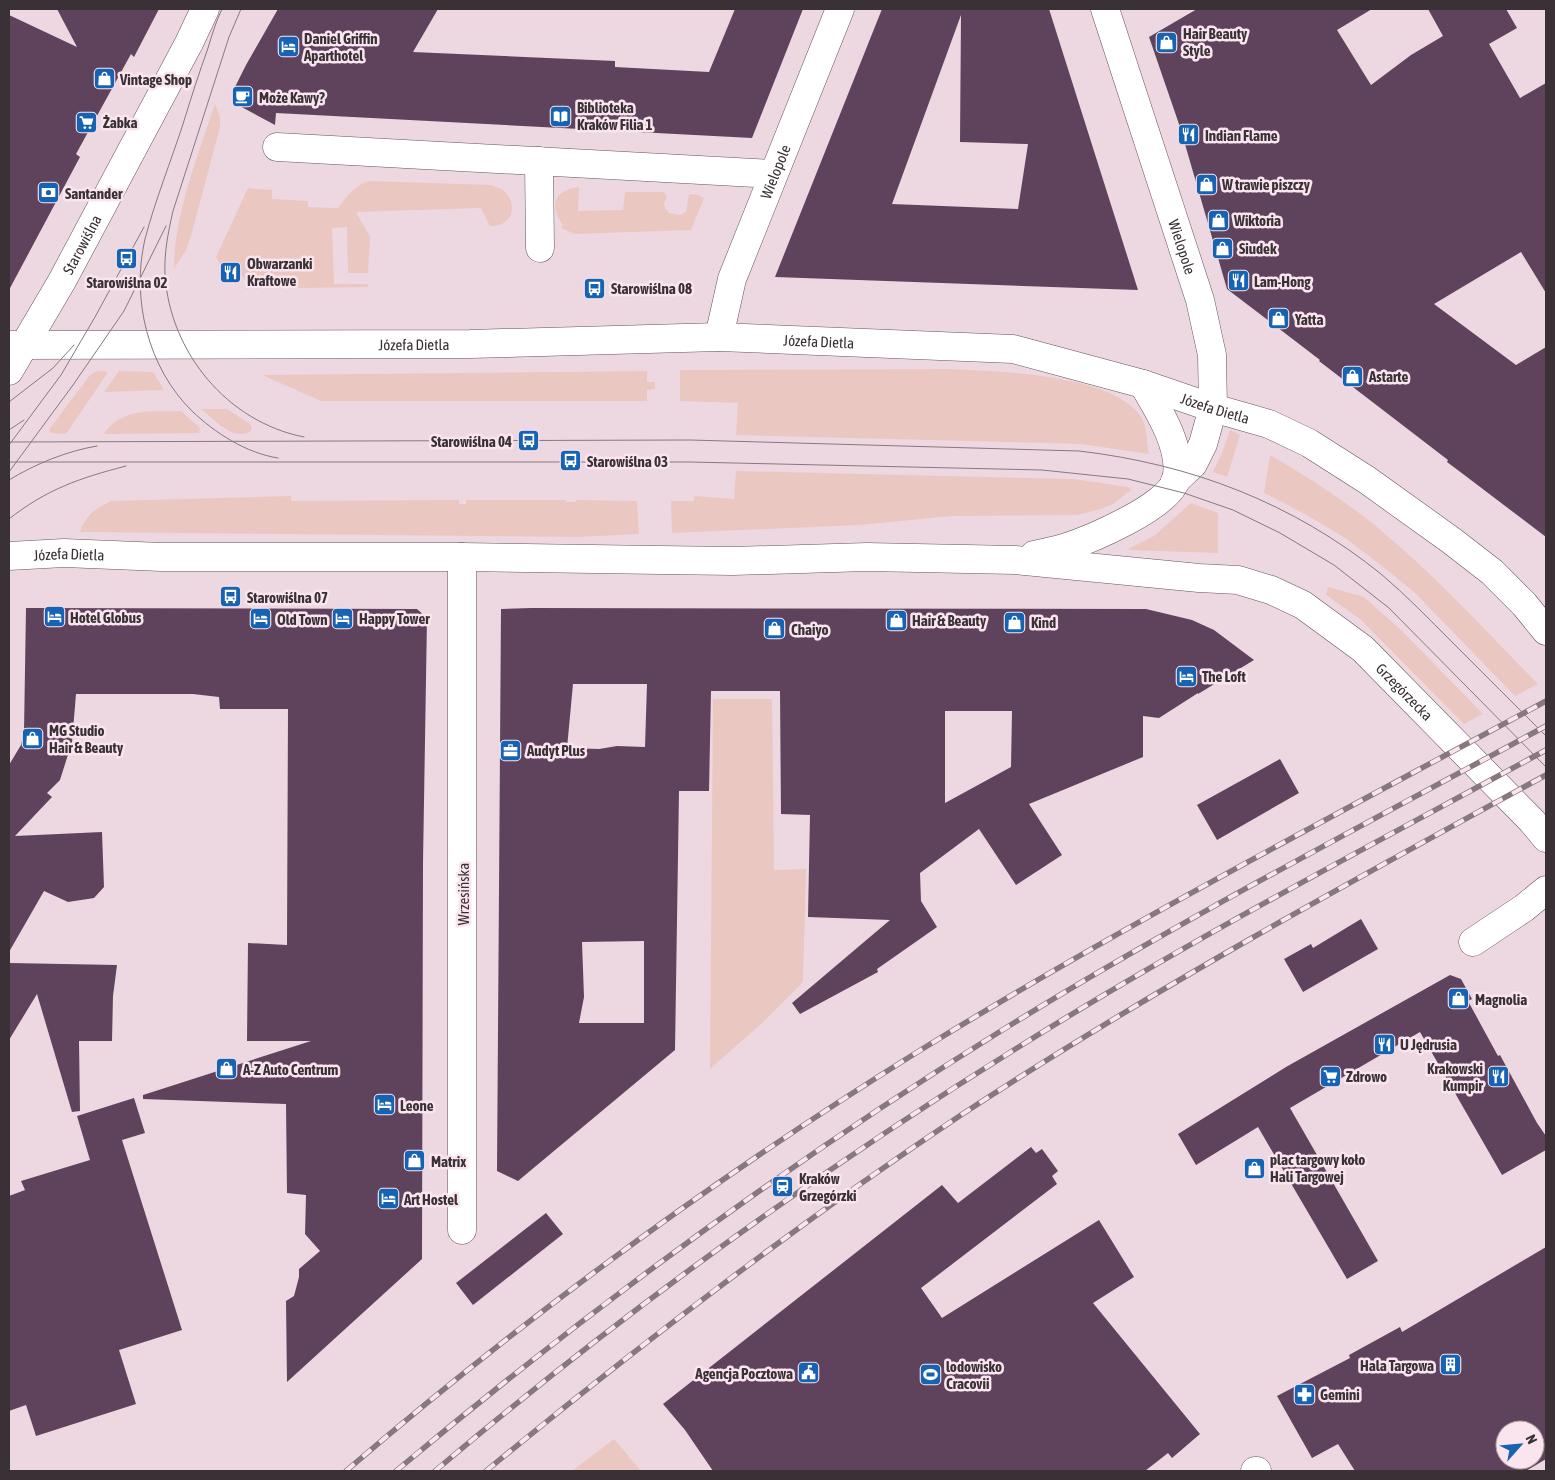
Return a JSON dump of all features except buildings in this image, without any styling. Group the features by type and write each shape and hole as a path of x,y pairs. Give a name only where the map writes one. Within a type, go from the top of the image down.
{"street":[{"name":"Starowiślna","path":"9,371 17,345 62,281 127,161 205,9"},
{"name":"Wielopole","path":"719,337 732,279 840,9"},
{"name":"Wielopole","path":"1015,560 1064,548 1118,525 1151,506 1170,490 1193,464 1203,444 1214,408 1212,355 1200,300 1110,11"},
{"path":"277,148 773,174"},
{"path":"538,161 540,248"},
{"name":"Józefa Dietla","path":"17,345 460,344 719,337 1013,349 1143,384 1269,424 1309,443 1367,480 1492,572 1524,604 1546,631"},
{"path":"1143,384 1162,416 1174,445 1177,469 1176,481"},
{"name":"Józefa Dietla","path":"9,556 64,553 162,557 462,557 724,561 867,557 1015,560 1238,580"},
{"name":"Wrzesińska","path":"462,557 462,1230"},
{"name":"Grzegórzecka","path":"1238,580 1271,590 1303,605 1363,649 1532,821 1546,838"},
{"path":"1473,942 1524,908 1546,890"}],"shaded area":[{"path":"215,104 220,117 220,127 191,236 186,250 174,269 175,248 182,207"},
{"path":"370,181 491,185 502,189 506,193 511,201 512,211 505,222 492,226 490,226 481,208 356,212 370,237 368,273 348,273 347,227 332,228 334,284 368,284 368,287 246,289 245,280 231,261 221,267 216,257 248,188 272,190 272,199 308,201 308,207 338,208 355,188"},
{"path":"579,187 578,211 623,210 625,192 664,192 667,198 664,202 665,208 669,213 680,215 686,212 689,194 704,198 691,230 575,234 561,228 563,225 555,205 559,195"},
{"path":"948,369 994,371 1052,378 1080,383 1106,392 1127,403 1141,417 1146,430 1149,454 1081,444 736,435 738,403 680,401 680,370"},
{"path":"97,371 108,372 66,434 51,433 49,430 51,427 90,375"},
{"path":"119,371 153,372 164,390 104,392"},
{"path":"647,371 647,382 655,382 655,389 647,390 647,401 321,401 262,375"},
{"path":"201,409 227,409 250,424 252,427 251,431 244,434 231,432"},
{"path":"181,411 200,428 199,433 104,434 111,425 128,415"},
{"path":"1230,430 1240,435 1227,477 1213,472"},
{"path":"1270,455 1352,507 1377,527 1440,584 1538,684 1515,696 1415,593 1382,566 1345,538 1305,514 1264,493"},
{"path":"736,471 1074,479 1128,487 1131,490 1113,504 1077,515 952,516 860,525 672,533 671,501 694,501 694,496 734,499"},
{"path":"291,496 291,501 459,500 459,504 466,504 466,500 637,501 639,534 579,537 80,532 85,520 92,513 111,501"},
{"path":"1191,503 1218,513 1218,553 1127,550 1154,536"},
{"path":"1328,587 1364,597 1402,631 1483,714 1464,724 1360,619 1326,595"},
{"path":"713,699 772,699 774,870 806,869 803,982 760,1025 710,1069"},
{"path":"614,1439 641,1471 572,1471"}],"tram line":[{"path":"222,9 153,210 145,239 141,262 142,308 154,354 177,394 192,411 232,441 254,452 278,458"},
{"path":"241,9 229,37 173,211 165,259 169,303 178,331 191,356 208,379 228,399 250,416 276,429 304,437"},
{"path":"9,472 73,385 124,311 166,226"},
{"path":"9,445 61,375 144,227"},
{"path":"9,402 53,368 74,345"},
{"path":"9,430 24,420"},
{"path":"9,442 690,440 1079,451 1121,457 1201,477 1239,491 1276,507 1347,549 1381,574 1408,599 1546,736"},
{"path":"9,480 52,459 74,451 97,446"},
{"path":"9,462 690,462 1042,470 1128,479 1184,493 1233,510 1280,533 1334,565 1389,608 1546,767"},
{"path":"9,519 37,500 64,486 126,466"}],"railway":[{"path":"346,1471 553,1303 697,1198 844,1099 996,1004 1074,959 1230,872 1546,701"},
{"path":"396,1471 542,1353 692,1239 846,1131 925,1079 1070,989 1205,911 1546,726"},
{"path":"435,1471 574,1357 718,1249 791,1197 941,1096 1082,1008 1213,932 1546,750"},
{"path":"486,1471 719,1287 839,1199 961,1115 1032,1069 1177,981 1324,897 1546,775"}],"place":[{"name":"Hair Beauty Style","path":"1167,42"},
{"name":"Daniel Griffin Aparthotel","path":"288,47"},
{"name":"Vintage Shop","path":"104,79"},
{"name":"Może Kawy?","path":"243,97"},
{"name":"Biblioteka Kraków Filia 1","path":"561,116"},
{"name":"Żabka","path":"87,122"},
{"name":"Indian Flame","path":"1189,135"},
{"name":"W trawie piszczy","path":"1206,184"},
{"name":"Santander","path":"49,193"},
{"name":"Wiktoria","path":"1218,220"},
{"name":"Siudek","path":"1223,248"},
{"name":"Starowiślna 02","path":"127,259"},
{"name":"Obwarzanki Kraftowe","path":"231,272"},
{"name":"Lam-Hong","path":"1238,281"},
{"name":"Starowiślna 08","path":"595,288"},
{"name":"Yatta","path":"1279,319"},
{"name":"Astarte","path":"1353,376"},
{"name":"Starowiślna 04","path":"528,441"},
{"name":"Starowiślna 03","path":"571,461"},
{"name":"Starowiślna 07","path":"231,597"},
{"name":"Hotel Globus","path":"54,617"},
{"name":"Happy Tower","path":"343,618"},
{"name":"Old Town","path":"261,619"},
{"name":"Hair & Beauty","path":"896,620"},
{"name":"Kind","path":"1015,622"},
{"name":"Chaiyo","path":"775,629"},
{"name":"The Loft","path":"1186,676"},
{"name":"MG Studio Hair & Beauty","path":"33,739"},
{"name":"Audyt Plus","path":"511,750"},
{"name":"Magnolia","path":"1459,999"},
{"name":"U Jędrusia","path":"1384,1044"},
{"name":"A-Z Auto Centrum","path":"227,1069"},
{"name":"Zdrowo","path":"1330,1076"},
{"name":"Krakowski Kumpir","path":"1499,1077"},
{"name":"Leone","path":"384,1105"},
{"name":"Matrix","path":"415,1161"},
{"name":"plac targowy koło Hali Targowej","path":"1254,1168"},
{"name":"Kraków Grzegórzki","path":"783,1187"},
{"name":"Art Hostel","path":"388,1199"},
{"name":"Hala Targowa","path":"1450,1365"},
{"name":"Agencja Pocztowa","path":"809,1373"},
{"name":"lodowisko Cracovii","path":"930,1375"},
{"name":"Gemini","path":"1304,1394"}]}
